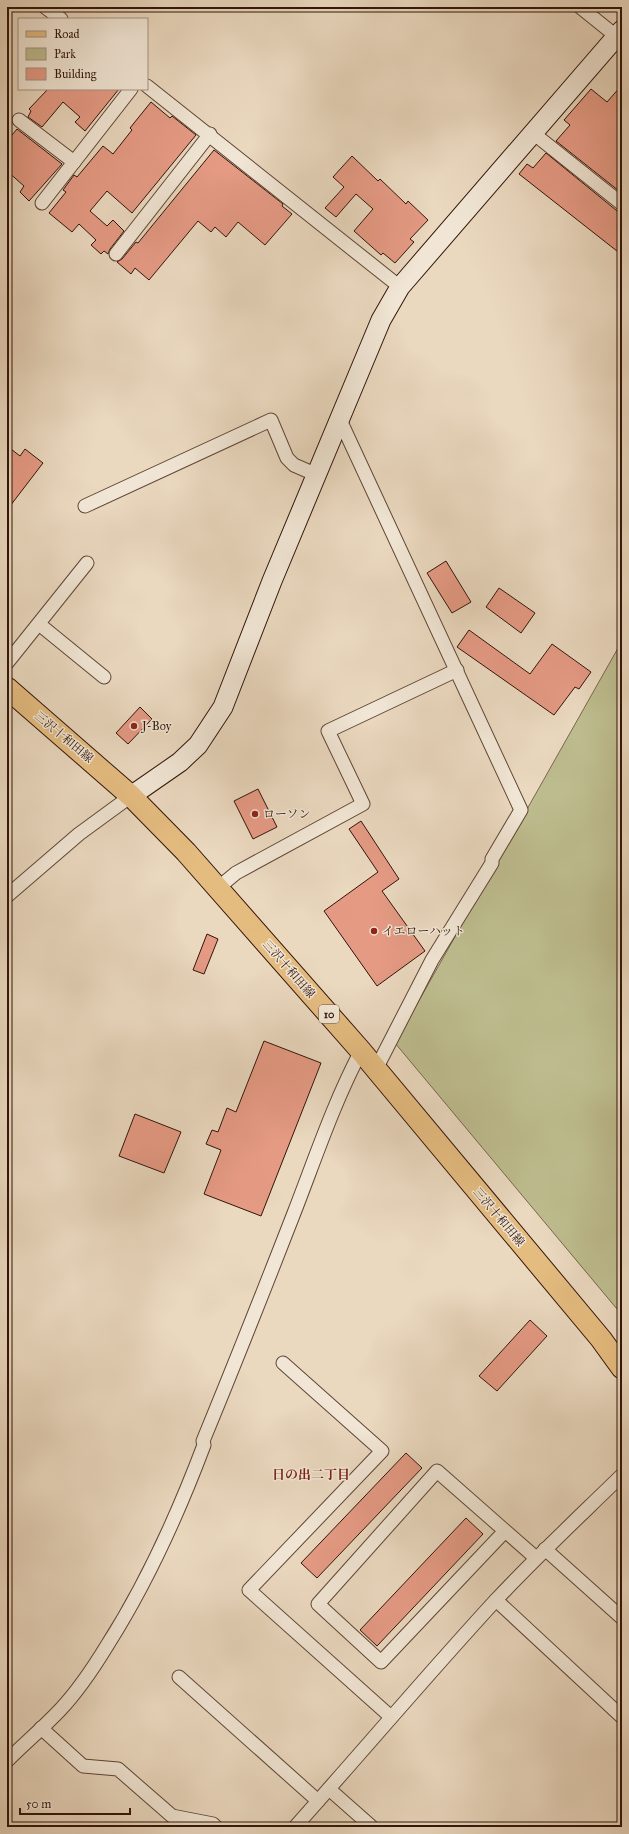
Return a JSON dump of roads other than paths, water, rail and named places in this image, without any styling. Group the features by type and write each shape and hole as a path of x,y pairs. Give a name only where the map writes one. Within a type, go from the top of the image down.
{"main road":[{"name":"三沢十和田線","path":"7,688 131,796 186,852 362,1051 601,1339 622,1368"}],"street":[{"path":"45,7 60,18"},
{"path":"7,896 79,834 180,762 198,745 224,707 272,581 316,475 381,320 400,287 619,33 580,7"},
{"path":"148,87 210,134 400,287"},
{"path":"42,203 130,90"},
{"path":"19,120 74,162"},
{"path":"533,133 622,204"},
{"path":"116,254 210,134"},
{"path":"85,506 271,420 287,458 294,465 316,475"},
{"path":"340,420 521,810 492,859 492,863 432,960 376,1069"},
{"path":"7,664 87,563"},
{"path":"39,624 104,677"},
{"path":"218,888 236,873 363,804 328,731 457,670"},
{"path":"7,1761 60,1710 94,1666 127,1614 152,1568 184,1499 204,1444 203,1442 249,1329 308,1176 349,1075 362,1051"},
{"path":"283,1363 382,1451 249,1590 391,1716"},
{"path":"505,1531 381,1662 318,1604 438,1471 505,1531 541,1554 622,1618"},
{"path":"295,1827 391,1716 496,1600 622,1475"},
{"path":"496,1600 622,1717"},
{"path":"179,1677 318,1801"},
{"path":"41,1728 83,1766 118,1769 172,1816 213,1824 216,1827"},
{"path":"329,1789 372,1827"}],"place":[{"name":"J-Boy","path":"134,726"},
{"name":"ローソン","path":"255,814"},
{"name":"イエローハット","path":"374,931"}],"district":[{"name":"日の出二丁目","path":"311,1475"}]}
